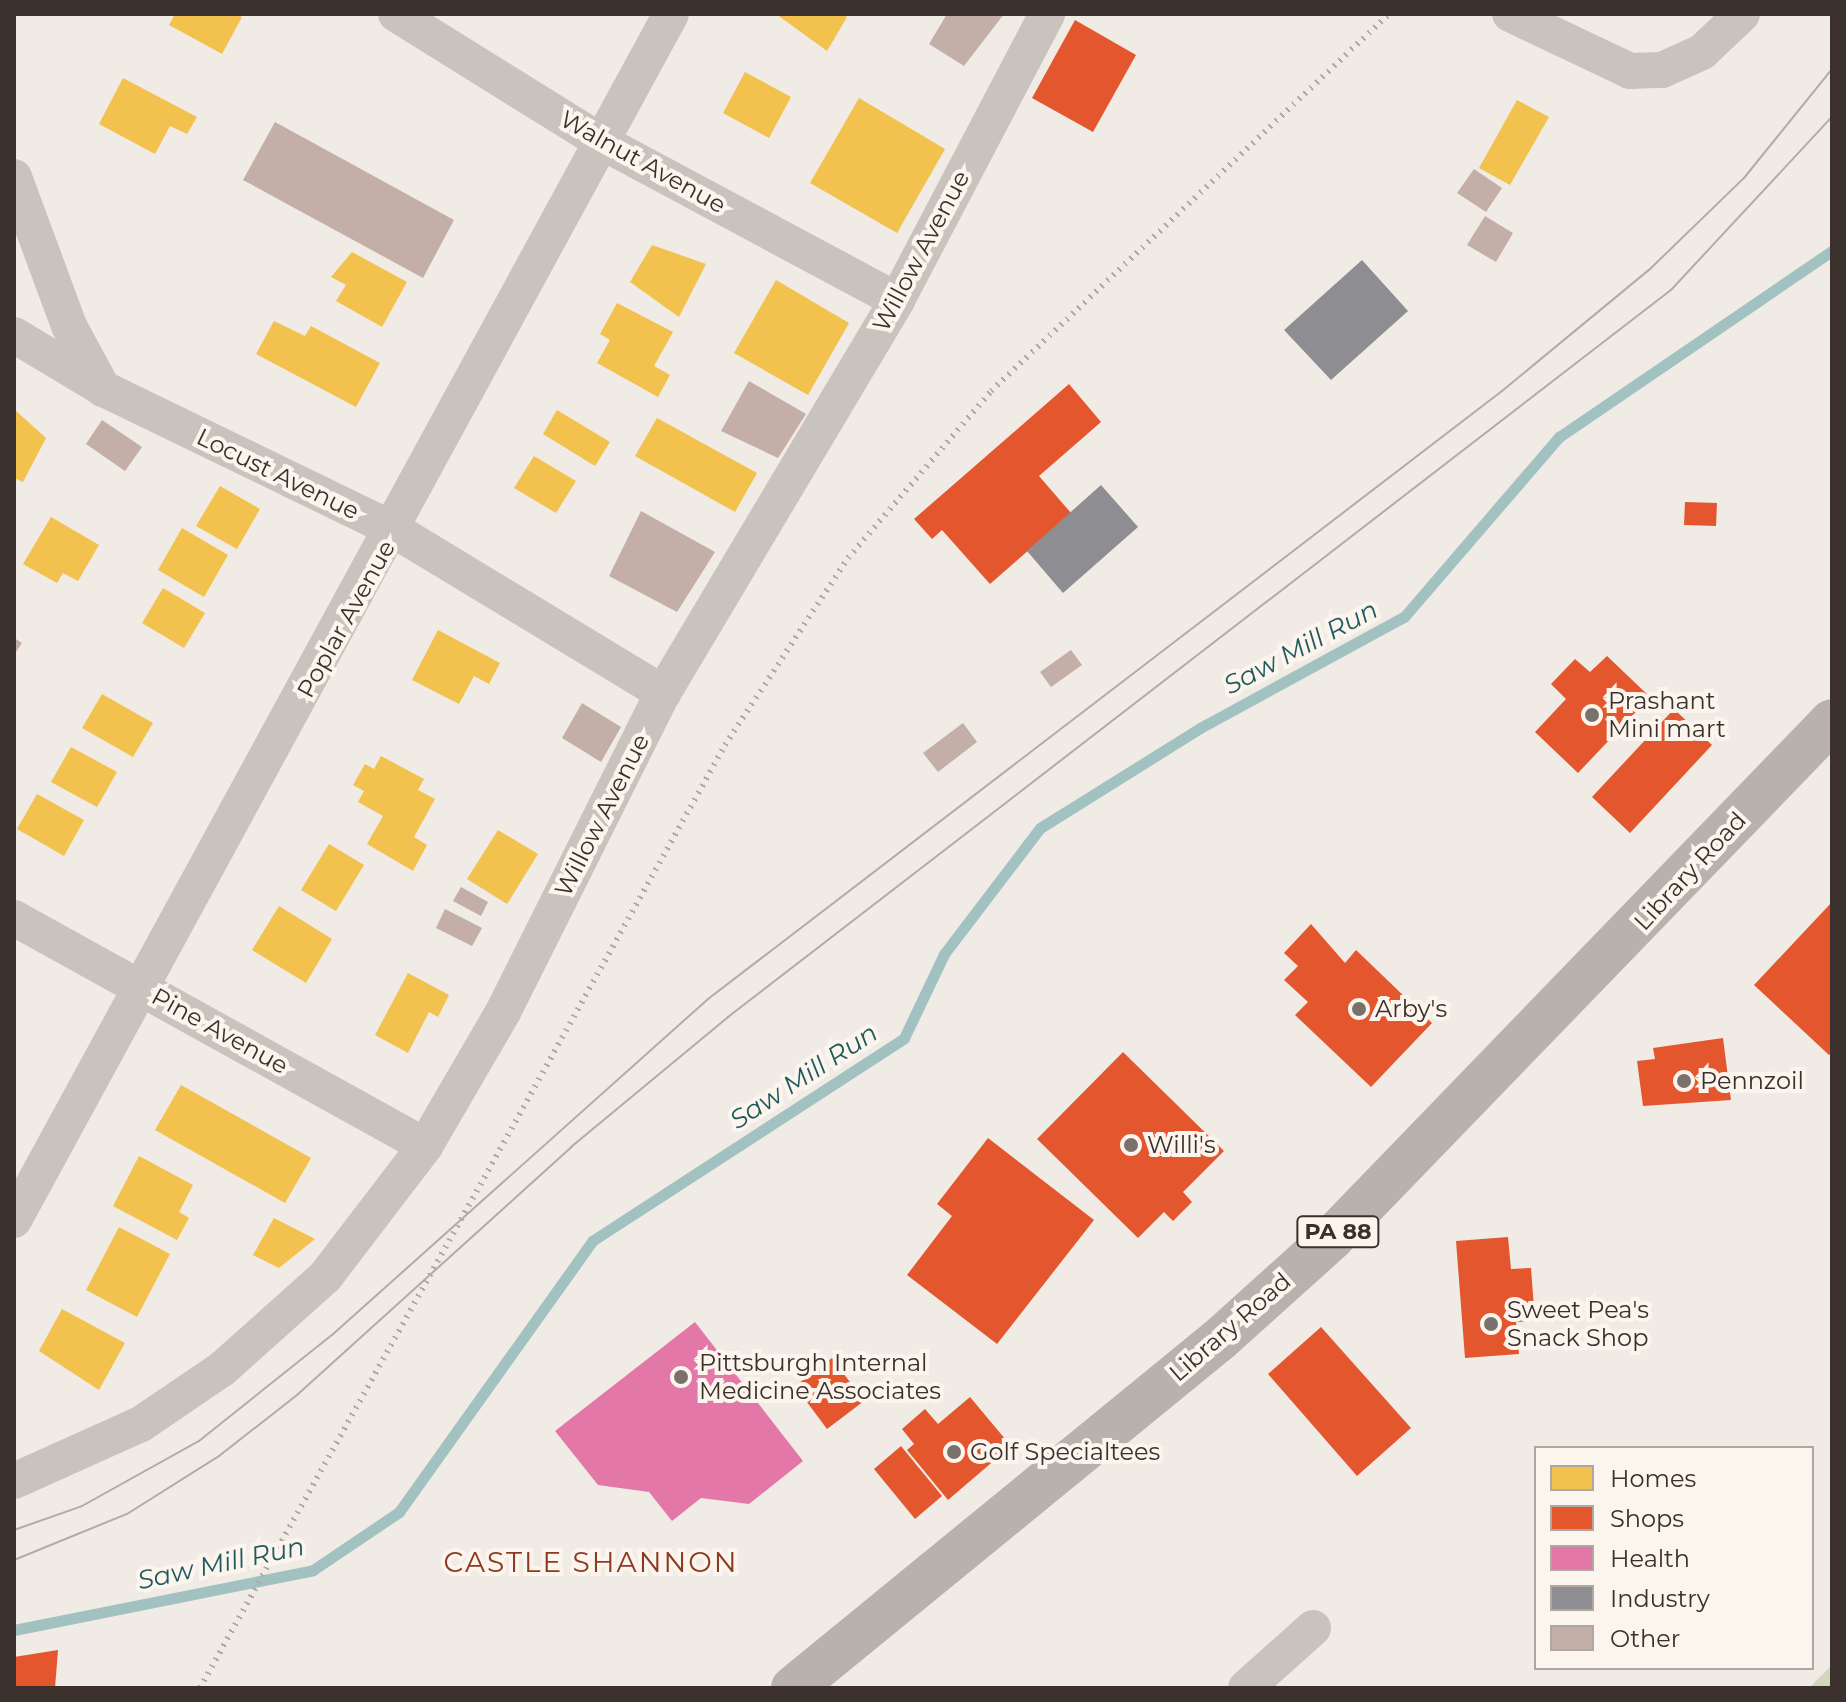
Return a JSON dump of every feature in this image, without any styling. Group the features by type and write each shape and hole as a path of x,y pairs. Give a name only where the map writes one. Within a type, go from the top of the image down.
{"main road":[{"name":"Library Road","path":"793,1688 1220,1339 1332,1238 1832,721"}],"street":[{"name":"Walnut Avenue","path":"396,14 600,141 897,300"},
{"name":"Poplar Avenue","path":"14,1220 144,989 671,14"},
{"name":"Willow Avenue","path":"14,1481 141,1424 222,1369 325,1277 425,1146 503,1012 663,693 897,300 1047,14"},
{"path":"1510,14 1630,71 1662,70 1702,52 1739,18"},
{"path":"14,177 69,326 104,389"},
{"name":"Locust Avenue","path":"14,335 104,389 394,530 663,693"},
{"name":"Pine Avenue","path":"14,918 425,1146"},
{"path":"1246,1688 1313,1628"}],"green space":[{"path":"1832,1665 1832,1688 1809,1688"}],"building: Homes":[{"path":"175,14 236,14 242,17 222,54 169,25"},
{"path":"776,14 842,14 847,17 827,51"},
{"path":"745,72 791,97 769,138 723,113"},
{"path":"123,78 197,117 187,134 170,126 155,154 99,124"},
{"path":"859,98 945,149 897,233 810,183"},
{"path":"1517,100 1549,117 1510,185 1479,168"},
{"path":"652,245 706,264 679,317 630,282"},
{"path":"352,252 407,282 382,327 336,301 346,285 331,277"},
{"path":"776,280 849,323 808,395 734,353"},
{"path":"617,303 673,332 654,366 670,375 658,397 597,363 610,340 600,334"},
{"path":"274,321 305,336 311,326 380,363 356,407 256,354"},
{"path":"14,409 46,438 23,482 14,478"},
{"path":"557,410 610,442 595,466 543,434"},
{"path":"657,418 757,473 735,512 635,456"},
{"path":"534,456 576,481 556,513 514,488"},
{"path":"220,486 260,509 237,549 196,526"},
{"path":"51,517 99,545 78,581 63,573 57,583 23,564"},
{"path":"182,528 228,555 204,597 158,570"},
{"path":"163,588 205,613 184,648 142,623"},
{"path":"438,630 500,663 489,684 474,676 459,704 412,680"},
{"path":"102,694 153,723 133,757 82,728"},
{"path":"71,747 117,772 97,807 51,782"},
{"path":"381,756 424,779 418,790 435,799 414,837 427,845 413,871 367,844 383,816 358,802 364,791 353,785 365,764 374,769"},
{"path":"37,794 84,820 64,856 17,829"},
{"path":"498,830 538,854 507,904 467,879"},
{"path":"329,844 364,865 336,911 301,890"},
{"path":"279,906 332,939 306,983 252,950"},
{"path":"408,973 449,995 438,1017 429,1012 408,1053 375,1035"},
{"path":"181,1085 311,1158 285,1203 155,1130"},
{"path":"139,1156 193,1185 179,1212 189,1218 177,1240 113,1206"},
{"path":"274,1218 315,1239 279,1268 253,1255"},
{"path":"119,1227 170,1254 137,1317 86,1290"},
{"path":"62,1309 125,1343 99,1390 39,1351"}],"building: Shops":[{"path":"1075,20 1136,55 1093,132 1032,98"},
{"path":"1069,384 1101,422 1039,476 1071,513 990,584 942,530 932,539 914,519"},
{"path":"1685,502 1717,503 1716,526 1684,525"},
{"name":"Prashant Mini mart","path":"1607,656 1650,697 1578,773 1535,732 1566,699 1551,684 1575,659 1590,672"},
{"path":"1674,709 1712,745 1630,833 1592,797"},
{"path":"1832,902 1832,1053 1829,1055 1754,985"},
{"name":"Arby's","path":"1311,924 1345,963 1356,950 1432,1023 1371,1087 1295,1015 1308,1002 1284,980 1298,966 1284,953"},
{"name":"Pennzoil","path":"1723,1038 1731,1100 1643,1106 1637,1061 1655,1059 1653,1048"},
{"name":"Willi's","path":"1123,1052 1224,1151 1183,1192 1192,1202 1173,1221 1164,1212 1138,1238 1037,1139"},
{"path":"988,1138 1094,1220 997,1344 907,1275 952,1216 937,1204"},
{"path":"1508,1237 1511,1269 1531,1268 1535,1321 1516,1322 1519,1354 1465,1358 1456,1241"},
{"path":"1321,1327 1411,1428 1357,1476 1268,1374"},
{"path":"832,1358 864,1401 827,1429 795,1386"},
{"path":"970,1397 1011,1446 948,1500 907,1450 914,1444 902,1429 925,1409 938,1424"},
{"path":"901,1446 942,1496 915,1519 874,1469"},
{"path":"58,1650 55,1688 14,1688 14,1657"}],"building: Health":[{"name":"Pittsburgh Internal Medicine Associates","path":"695,1322 803,1461 749,1504 701,1498 672,1521 649,1492 598,1485 555,1431"}],"building: Industry":[{"path":"1362,260 1408,311 1331,380 1284,330"},
{"path":"1101,485 1138,527 1063,593 1027,551"}],"building: Other":[{"path":"947,14 1004,14 964,66 929,44"},
{"path":"275,122 454,220 423,278 243,180"},
{"path":"1474,169 1502,188 1486,212 1457,193"},
{"path":"1485,216 1513,233 1496,262 1467,245"},
{"path":"749,381 806,414 778,458 721,431"},
{"path":"102,420 142,447 125,471 86,444"},
{"path":"641,511 715,552 677,612 609,576"},
{"path":"14,638 22,643 14,655"},
{"path":"1071,650 1082,665 1051,687 1040,672"},
{"path":"582,703 621,727 601,762 562,738"},
{"path":"963,723 977,742 938,772 923,753"},
{"path":"461,887 488,902 481,916 453,901"},
{"path":"445,909 482,928 472,946 436,928"}],"waterway":[{"name":"Saw Mill Run","path":"14,1630 313,1570 399,1512 592,1241 904,1038 944,954 1040,828 1200,728 1404,617 1559,437 1832,251"}],"tram line":[{"path":"14,1530 82,1506 199,1441 332,1335 708,999 1502,391 1649,270 1744,178 1832,69"},
{"path":"14,1560 127,1514 219,1456 297,1395 571,1147 728,1017 1671,290 1832,117"}],"railway":[{"path":"200,1688 725,745 848,558 991,391 1389,14"}],"place":[{"name":"Prashant Mini mart","path":"1592,715"},
{"name":"Arby's","path":"1359,1009"},
{"name":"Pennzoil","path":"1684,1081"},
{"name":"Willi's","path":"1131,1145"},
{"name":"Sweet Pea's Snack Shop","path":"1491,1324"},
{"name":"Pittsburgh Internal Medicine Associates","path":"681,1377"},
{"name":"Golf Specialtees","path":"954,1452"}],"district":[{"name":"CASTLE SHANNON","path":"591,1562"}]}
